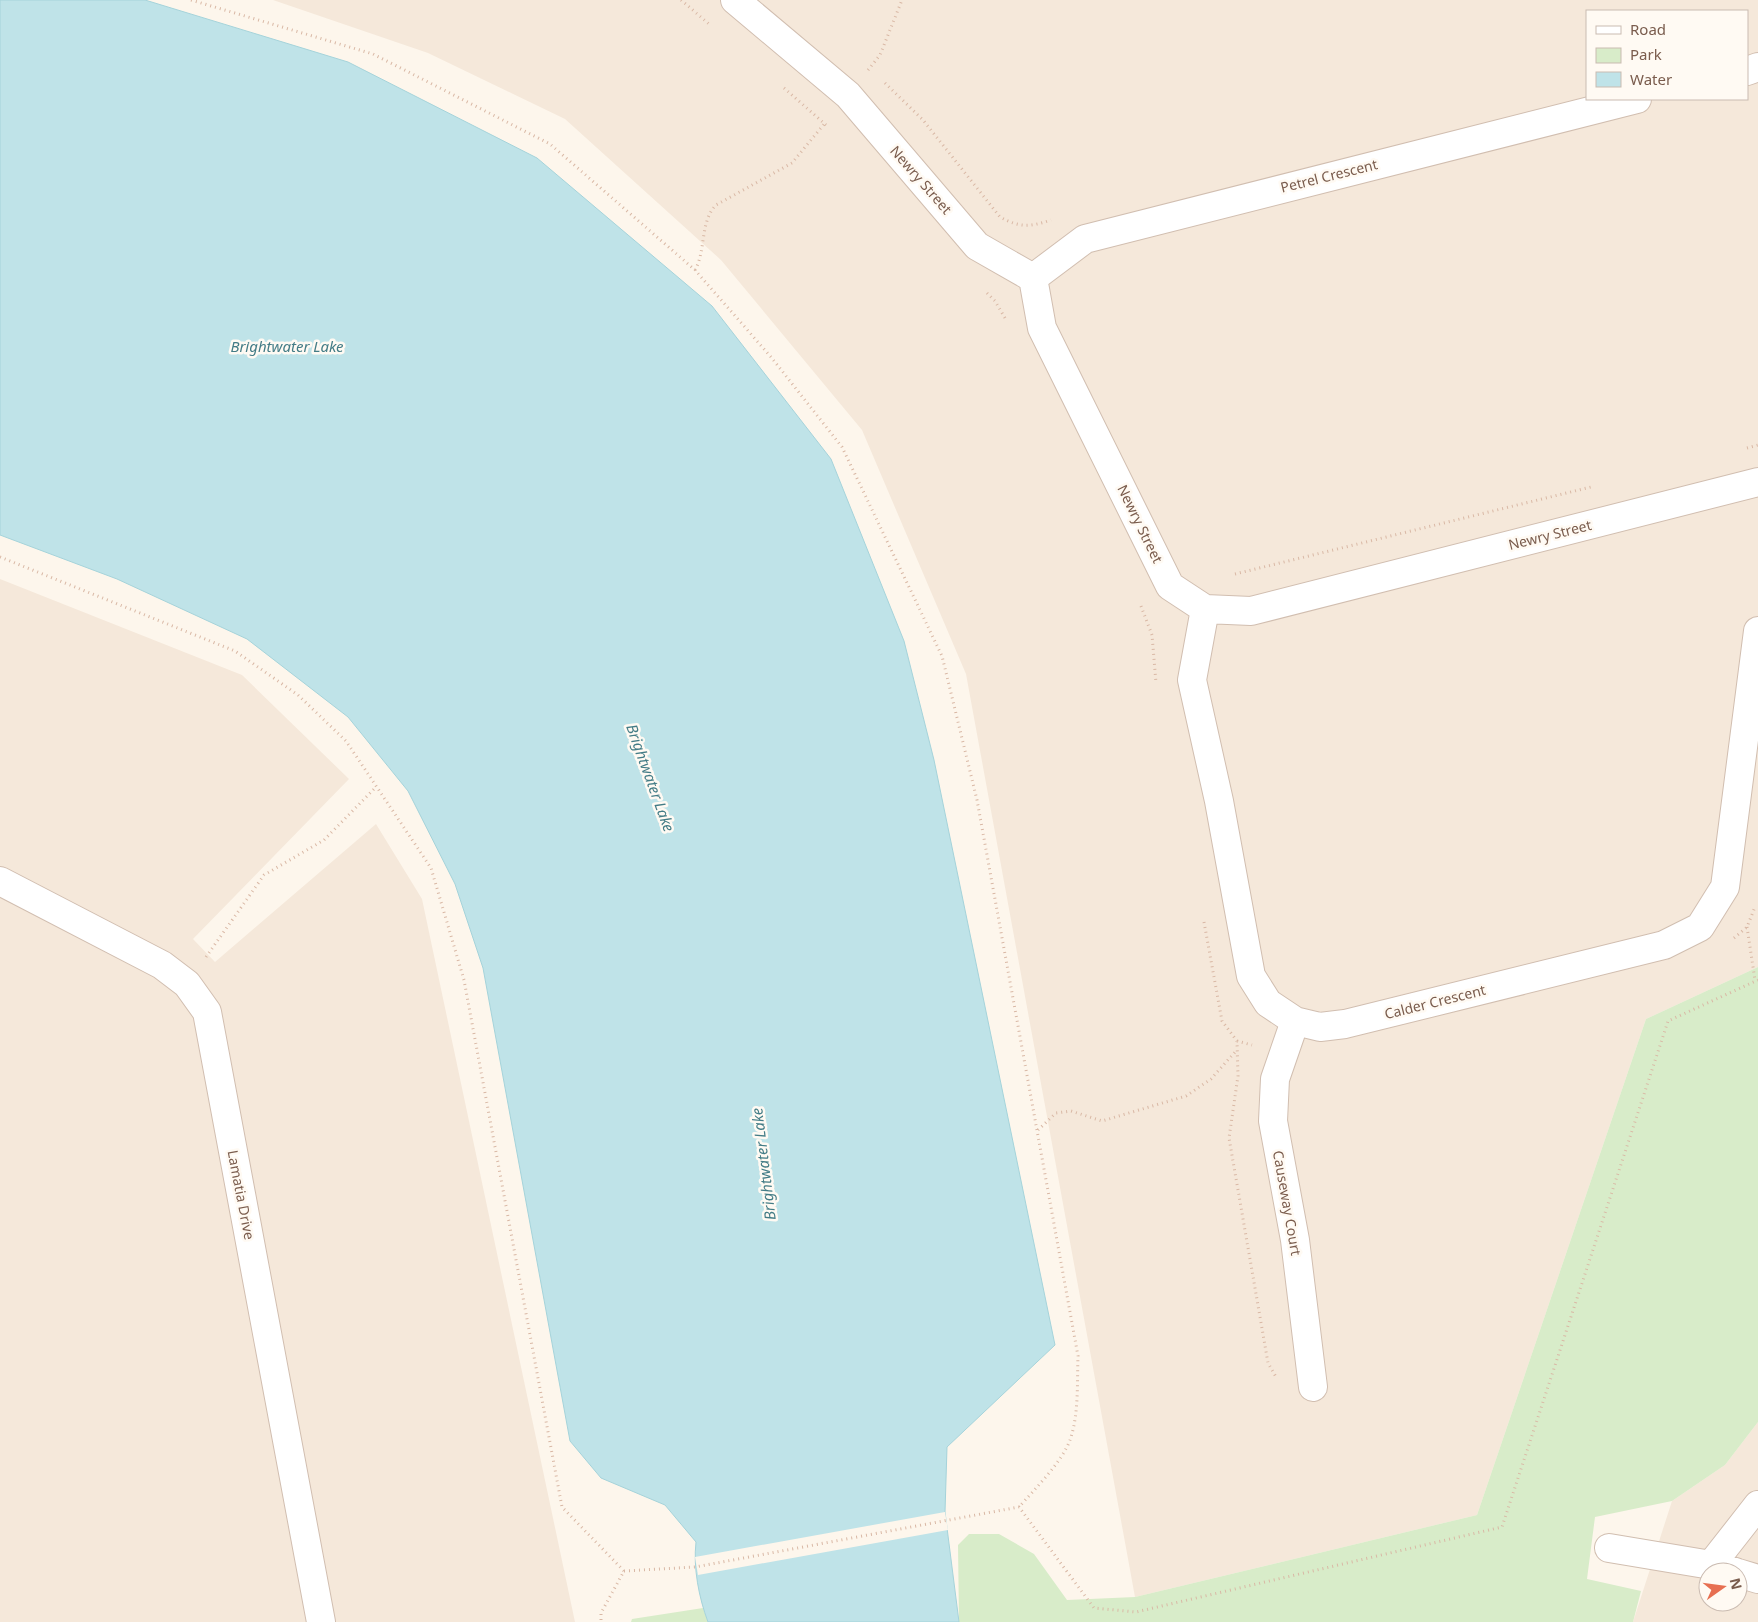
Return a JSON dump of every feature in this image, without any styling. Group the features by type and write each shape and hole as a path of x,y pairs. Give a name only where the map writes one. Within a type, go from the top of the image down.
{"street":[{"name":"Newry Street","path":"735,0 848,96 978,246 1033,278 1042,328 1170,586 1205,609 1251,611 1757,490"},
{"name":"Petrel Crescent","path":"1033,278 1086,239 1632,100"},
{"name":"Calder Crescent","path":"1205,609 1192,680 1219,801 1251,976 1268,1003 1295,1022 1320,1027 1345,1024 1664,945 1700,927 1725,887 1758,631"},
{"name":"Lamatia Drive","path":"0,881 162,965 188,984 207,1012 321,1622"},
{"name":"Causeway Court","path":"1295,1022 1275,1079 1273,1121 1295,1240 1313,1387"},
{"path":"1732,1562 1758,1505"},
{"path":"1609,1548 1698,1564"}],"path":[{"path":"0,557 235,651 298,695 346,741 431,868 464,980 562,1507 624,1571 695,1567 1019,1508 1046,1478 1070,1441 1077,1404 1078,1356 977,800 942,656 842,448 771,357 695,270 550,144 373,54 191,0"},
{"path":"681,0 711,26"},
{"path":"695,270 702,259 708,212 716,205 792,163 880,55 902,0"},
{"path":"869,69 876,75"},
{"path":"883,81 923,120 1000,217 1015,225 1034,226 1058,217"},
{"path":"780,85 832,130"},
{"path":"982,287 995,301 1009,327"},
{"path":"1741,449 1758,445"},
{"path":"1228,575 1253,572 1593,487"},
{"path":"1137,598 1152,635 1158,692"},
{"path":"188,984 264,875 324,840 376,787"},
{"path":"1204,921 1222,1021 1237,1041 1238,1076 1229,1138 1268,1363 1280,1385 1289,1392 1313,1387"},
{"path":"1019,1508 1094,1608 1136,1612 1502,1527 1668,1021 1756,980 1750,958 1747,926"},
{"path":"1038,1130 1056,1113 1071,1111 1102,1121 1186,1096 1211,1078 1236,1050"},
{"path":"601,1622 601,1613 624,1571"}],"shaded area":[{"path":"273,0 1758,0 1758,967 1646,1019 1477,1515 1135,1597 966,674 862,430 721,260 565,119 428,53"},
{"path":"0,579 242,675 349,779 193,939 215,962 376,824 422,899 575,1622 0,1622"},
{"path":"1758,1422 1758,1622 1633,1622 1672,1501 1725,1465"}],"green space":[{"path":"1758,967 1758,1422 1725,1465 1672,1501 1595,1517 1587,1579 1641,1591 1633,1622 959,1622 958,1545 969,1534 999,1534 1034,1554 1067,1600 1135,1597 1477,1515 1646,1019"},
{"path":"703,1608 708,1622 631,1622 632,1619"}],"water":[{"name":"Brightwater Lake","path":"0,0 145,0 348,62 537,158 712,306 831,459 904,641 934,760 1055,1345 947,1447 945,1512 959,1622 708,1622 698,1583 695,1562 696,1542 665,1505 601,1478 570,1441 483,968 455,884 408,791 348,717 247,639 117,579 0,535"}],"pier":[{"path":"945,1512 948,1530 698,1575 695,1557"}]}
